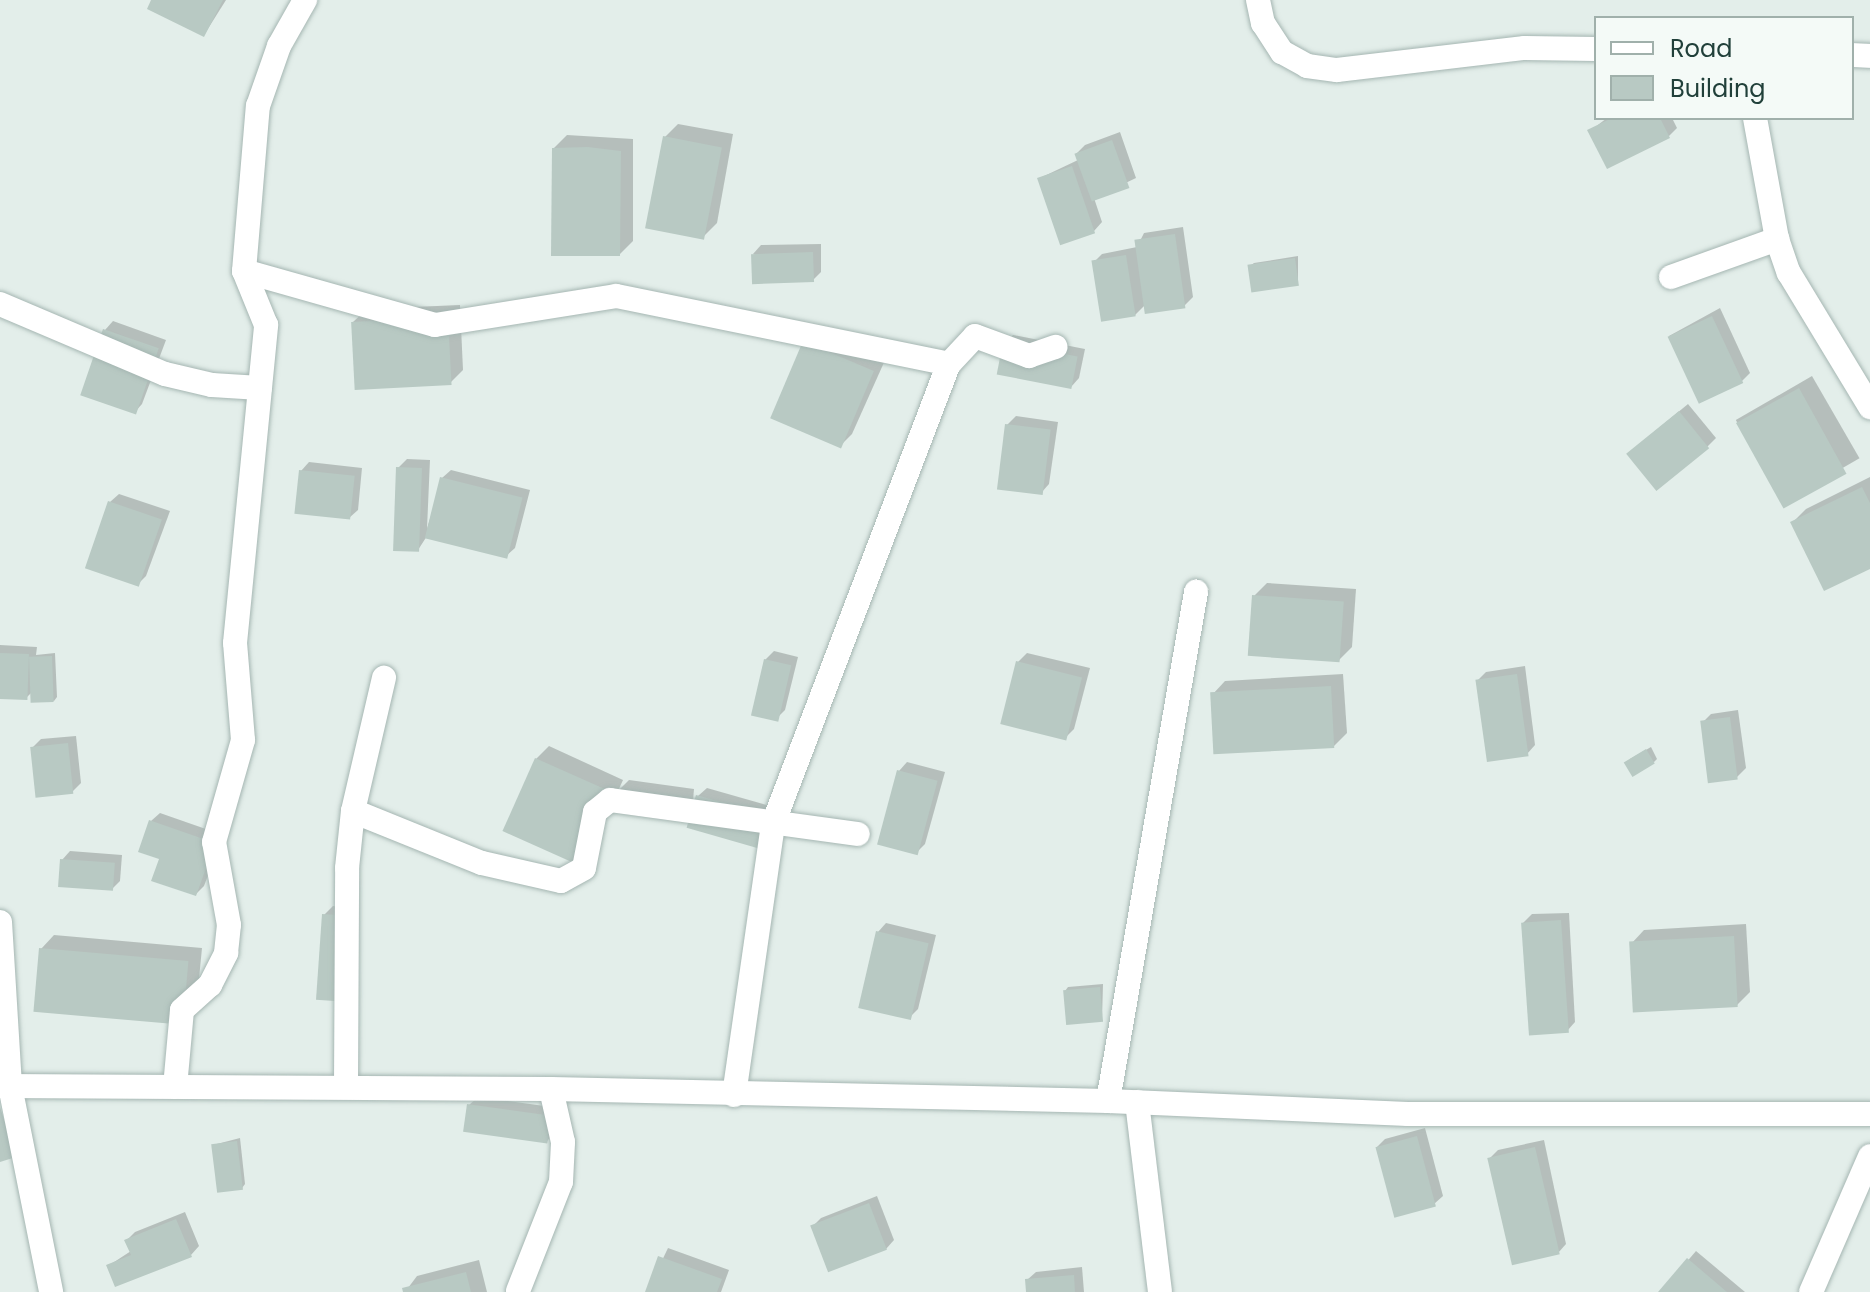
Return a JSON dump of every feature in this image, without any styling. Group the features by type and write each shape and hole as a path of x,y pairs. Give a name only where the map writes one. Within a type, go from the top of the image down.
{"street":[{"path":"266,325 244,271 258,106 279,46 305,0"},
{"path":"1258,0 1263,23 1282,52 1307,66 1337,70 1525,48 1594,49"},
{"path":"1755,120 1777,239 1806,306 1870,407"},
{"path":"1671,277 1777,239"},
{"path":"244,271 287,286 435,325 616,296 949,364"},
{"path":"175,1087 182,1010 210,985 226,953 229,925 214,842 243,740 235,643 266,325 287,286"},
{"path":"0,304 165,374 212,385 260,388"},
{"path":"734,1095 773,824 949,364 975,336 1029,356 1055,347"},
{"path":"1108,1101 1196,592"},
{"path":"346,1087 347,868 353,811 384,678"},
{"path":"353,811 482,863 561,881 584,868 595,812 610,800 858,834"},
{"path":"0,922 5,1086 51,1292"},
{"path":"5,1086 551,1089 1108,1101 1408,1114 1870,1114"},
{"path":"518,1291 561,1182 563,1142 551,1089"},
{"path":"1137,1102 1160,1292"},
{"path":"1811,1292 1870,1156"}],"building":[{"path":"151,0 223,0 204,37 147,9"},
{"path":"1608,120 1661,120 1670,138 1607,169 1587,130"},
{"path":"663,136 722,147 704,240 645,228"},
{"path":"1112,140 1129,188 1092,202 1074,154"},
{"path":"588,147 621,151 620,256 551,256 552,148"},
{"path":"1072,166 1095,233 1060,245 1037,178"},
{"path":"1175,234 1185,308 1145,314 1134,240"},
{"path":"813,252 814,282 752,284 751,254"},
{"path":"1126,255 1136,316 1101,322 1091,260"},
{"path":"1295,258 1299,286 1251,292 1247,265"},
{"path":"1712,316 1743,383 1699,404 1668,337"},
{"path":"448,317 452,385 355,390 351,322"},
{"path":"103,329 159,348 136,414 80,395"},
{"path":"803,341 874,371 841,448 770,418"},
{"path":"1003,342 1078,357 1071,389 997,374"},
{"path":"1799,388 1847,474 1784,509 1736,423"},
{"path":"1679,411 1709,448 1656,491 1626,454"},
{"path":"1005,424 1051,430 1043,495 997,490"},
{"path":"396,467 422,468 419,552 393,551"},
{"path":"299,470 355,476 350,520 294,514"},
{"path":"440,477 522,498 507,559 425,538"},
{"path":"1862,487 1870,503 1870,569 1824,591 1790,522"},
{"path":"108,501 162,520 139,587 85,568"},
{"path":"1252,595 1344,601 1340,662 1248,656"},
{"path":"0,653 29,654 27,700 0,699"},
{"path":"52,656 54,702 31,703 29,657"},
{"path":"764,659 791,665 778,722 751,716"},
{"path":"1016,661 1082,677 1066,741 1000,724"},
{"path":"1517,674 1529,756 1487,762 1475,680"},
{"path":"1331,686 1334,748 1213,754 1210,692"},
{"path":"1730,717 1738,780 1708,783 1700,721"},
{"path":"68,743 73,794 36,798 30,747"},
{"path":"1646,749 1655,764 1632,777 1624,762"},
{"path":"535,758 613,793 580,866 502,831"},
{"path":"897,770 938,781 918,855 877,844"},
{"path":"696,795 770,816 761,849 687,828"},
{"path":"149,820 215,843 196,896 151,881 159,859 138,852"},
{"path":"60,859 115,863 113,891 58,887"},
{"path":"322,914 348,916 342,1002 316,1000"},
{"path":"1561,920 1569,1033 1529,1036 1521,923"},
{"path":"876,931 929,943 911,1020 858,1008"},
{"path":"1734,936 1738,1007 1633,1012 1629,941"},
{"path":"39,948 188,961 183,1025 33,1012"},
{"path":"1100,987 1103,1022 1066,1025 1063,990"},
{"path":"467,1104 551,1116 547,1144 463,1132"},
{"path":"0,1107 16,1157 0,1162"},
{"path":"1417,1136 1436,1207 1394,1218 1375,1147"},
{"path":"237,1141 243,1190 217,1193 211,1144"},
{"path":"1535,1147 1560,1254 1512,1265 1487,1158"},
{"path":"869,1203 887,1250 828,1272 810,1226"},
{"path":"176,1219 192,1257 115,1287 106,1265 131,1255 124,1240"},
{"path":"658,1256 722,1279 717,1292 645,1292"},
{"path":"1687,1258 1727,1292 1658,1292"},
{"path":"466,1272 471,1292 403,1292 402,1288"},
{"path":"1074,1275 1075,1292 1026,1292 1025,1279"}]}
